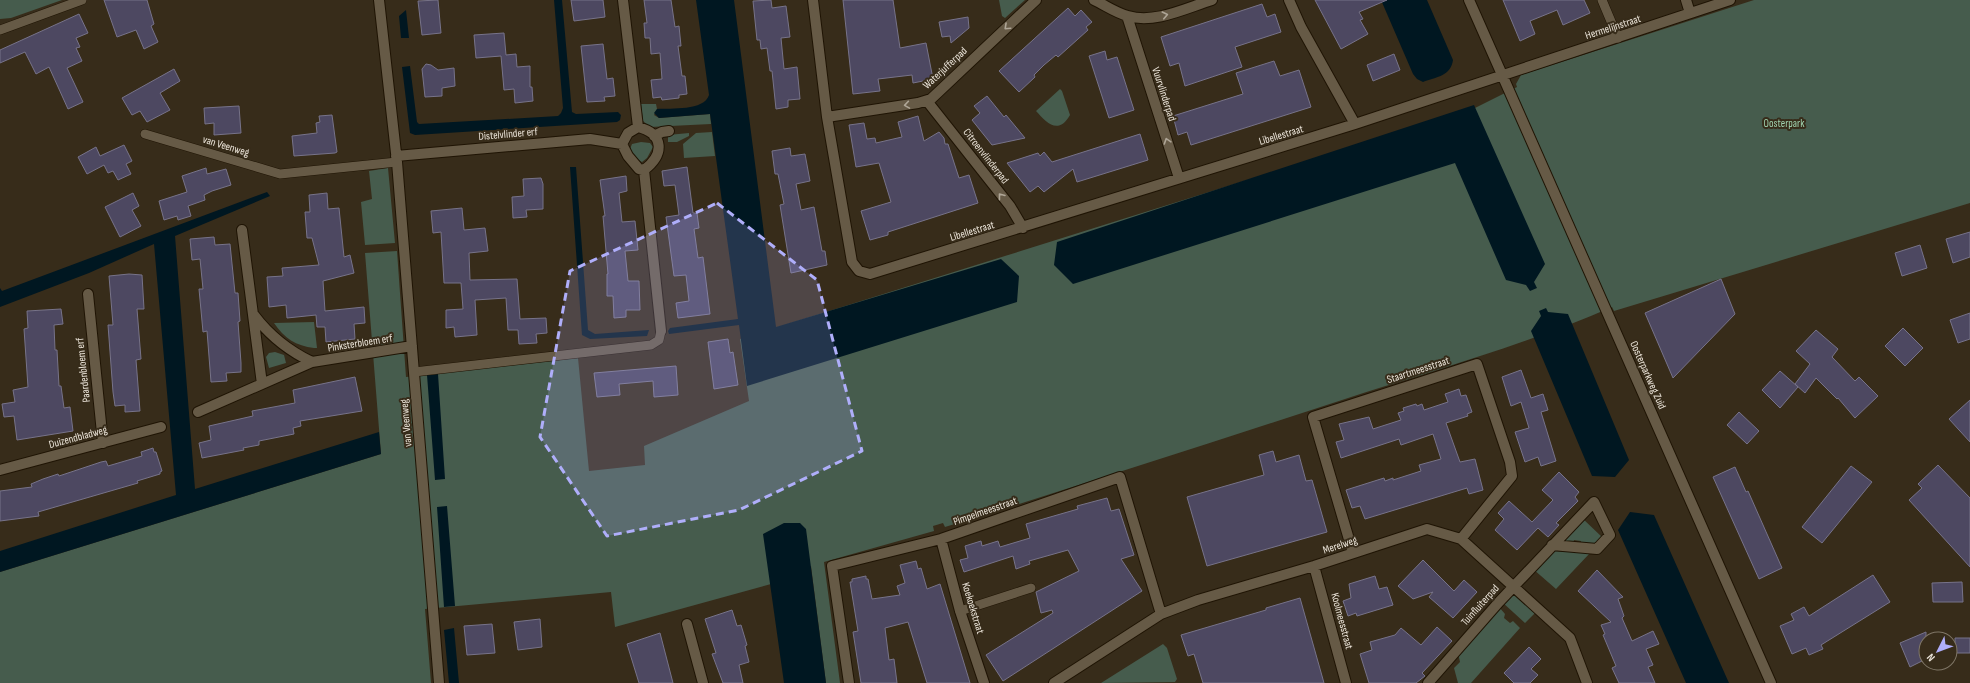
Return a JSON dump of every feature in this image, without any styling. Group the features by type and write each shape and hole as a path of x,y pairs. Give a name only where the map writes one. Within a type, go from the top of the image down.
{"street":[{"name":"van Veenweg","path":"379,0 396,159 439,683"},
{"path":"623,0 638,127"},
{"name":"Libellestraat","path":"813,0 827,117 852,262 859,271 864,273 876,273 1023,228 1503,76"},
{"name":"Waterjufferpad","path":"827,117 927,101 939,92 1036,0"},
{"path":"1094,0 1127,16 1140,18 1162,16 1212,0"},
{"path":"1289,0 1302,27 1355,124"},
{"name":"Oosterparkweg Zuid","path":"1469,0 1771,683"},
{"path":"1686,0 1690,13"},
{"name":"Hermelijnstraat","path":"1503,76 1730,0"},
{"name":"Vuurvlinderpad","path":"1127,16 1179,178"},
{"name":"Citroenvlinderpad","path":"927,101 1010,206 1023,228"},
{"path":"638,127 646,130 654,136 659,146 654,162 644,170"},
{"path":"638,127 628,133 622,144 635,166 644,170"},
{"path":"654,136 668,130"},
{"name":"Distelvlinder erf","path":"396,159 590,139 622,144"},
{"path":"644,170 661,331"},
{"path":"242,230 262,384"},
{"name":"Paardenbloem erf","path":"88,294 103,443"},
{"path":"253,314 263,327 281,343 295,354 312,362"},
{"name":"Pinksterbloem erf","path":"198,412 312,362 412,346"},
{"name":"Staartmeesstraat","path":"1353,553 1313,417 1477,364 1510,462 1512,476 1461,539"},
{"name":"Duizendbladweg","path":"0,470 161,427"},
{"name":"Pimpelmeesstraat","path":"849,683 832,566 941,540 1120,477 1161,614"},
{"name":"Tuinfluiterpad","path":"1428,683 1513,587 1552,545 1594,502 1610,535 1597,549 1552,545"},
{"name":"Merelweg","path":"1054,683 1161,614 1198,600 1314,566 1427,529 1461,539 1570,638 1587,683"},
{"name":"Koekoekstraat","path":"941,540 960,610 984,683"},
{"name":"Koolmeesstraat","path":"1314,566 1346,683"},
{"path":"687,624 703,683"}],"lane":[{"path":"0,30 82,0"},
{"path":"1602,0 1618,38"},
{"name":"van Veenweg","path":"145,134 280,174 396,159"},
{"path":"414,372 651,344 659,340 661,331"},
{"path":"960,610 1031,588"}],"highlighted area":[{"path":"717,203 817,280 862,451 739,510 607,536 540,437 570,271"}],"green space":[{"path":"0,0 62,0 11,18 0,19"},
{"path":"999,0 1025,0 1005,18 1002,16"},
{"name":"Oosterpark","path":"1754,0 1970,0 1970,203 1614,311 1612,307 1579,321 1478,357 945,527 943,523 933,526 934,531 824,562 840,683 826,683 811,566 771,584 615,627 611,592 425,609 431,683 0,683 0,572 381,454 365,253 397,251 406,377 578,358 589,471 645,465 644,446 749,401 740,339 1471,110 1517,87 1516,84 1521,75"},
{"path":"1060,89 1070,115 1066,121 1057,126 1048,123 1036,111"},
{"path":"641,104 656,104 657,109 654,115 659,118 710,114 711,124 650,127 643,121"},
{"path":"712,132 715,156 684,158 683,144 696,133"},
{"path":"689,133 689,136 677,142 668,142 668,135"},
{"path":"641,142 650,143 653,147 647,158 642,162 636,159 630,149 632,144"},
{"path":"388,168 395,243 365,245 361,202 372,199 369,171"},
{"path":"314,322 317,348 296,343 286,337 274,323"},
{"path":"275,352 284,355 286,363 269,368 266,357 269,353"},
{"path":"1581,517 1603,538 1597,545 1581,544 1581,541 1574,540 1573,544 1556,543"},
{"path":"1550,551 1590,553 1556,589 1533,569"},
{"path":"1511,592 1535,613 1525,623 1502,602"},
{"path":"1499,607 1505,614 1504,618 1510,623 1513,621 1520,628 1471,683 1458,683 1454,668 1460,662 1458,653"},
{"path":"1163,644 1167,648 1177,679 1175,682 1101,683"}],"water":[{"path":"554,0 562,0 572,112 576,114 618,112 621,115 620,120 617,122 415,135 410,133 402,67 410,66 417,122 419,124 558,116 563,108"},
{"path":"696,0 734,0 776,327 1001,259 1019,276 1017,302 747,386 739,325 669,334 668,331 670,328 738,319 710,114 659,118 654,113 657,109 686,108 701,104 709,95"},
{"path":"1381,0 1427,0 1453,60 1452,65 1446,73 1423,82 1417,79 1413,74"},
{"path":"406,10 409,38 401,38 399,16"},
{"path":"1474,105 1545,264 1534,282 1537,288 1530,291 1526,285 1506,280 1455,163 1073,284 1054,265 1057,242"},
{"path":"570,167 576,167 588,330 595,334 649,330 647,336 590,339 582,335"},
{"path":"267,192 270,196 175,236 195,489 379,432 381,454 0,572 0,551 176,495 154,244 89,273 0,307 0,288 2,291"},
{"path":"1546,308 1548,312 1568,314 1629,460 1615,477 1592,476 1531,331 1541,316 1539,311"},
{"path":"438,374 445,479 435,480 427,375"},
{"path":"447,506 455,606 444,607 437,507"},
{"path":"1630,512 1654,515 1729,683 1686,683 1618,530"},
{"path":"784,523 800,523 806,529 826,683 784,683 763,534"},
{"path":"454,628 459,683 449,683 444,630"}],"building":[{"path":"104,0 147,0 154,24 151,26 158,42 144,49 136,30 117,37"},
{"path":"438,0 441,33 422,35 418,1"},
{"path":"571,0 603,0 605,17 574,21"},
{"path":"644,0 671,0 675,27 679,26 681,46 678,46 682,76 685,76 687,94 679,95 679,98 662,100 661,97 653,98 651,80 662,79 660,53 651,54 650,38 645,38 644,23 647,23"},
{"path":"771,0 772,8 786,6 790,37 781,38 784,69 797,67 800,99 788,100 788,107 776,109 772,71 770,71 767,48 761,49 760,40 757,40 753,1"},
{"path":"843,0 893,0 900,48 926,43 933,79 913,83 912,75 878,79 880,91 853,94"},
{"path":"1315,0 1387,0 1359,12 1363,19 1360,20 1368,34 1341,49"},
{"path":"1503,0 1584,0 1590,13 1563,25 1557,10 1530,21 1535,34 1520,41"},
{"path":"1262,4 1267,17 1275,14 1281,32 1235,47 1242,67 1185,86 1179,63 1170,66 1161,37"},
{"path":"1068,8 1075,16 1081,10 1092,22 1086,27 1088,30 1058,57 1056,55 1044,65 1034,75 1035,77 1019,92 999,71"},
{"path":"79,14 88,33 76,38 80,47 76,48 82,61 67,68 83,102 68,109 49,67 36,74 25,52 0,63 0,50"},
{"path":"968,17 969,28 951,43 950,36 942,37 939,22"},
{"path":"504,33 506,55 516,54 517,67 530,66 530,87 532,87 533,101 515,103 514,89 504,90 501,56 476,58 474,35"},
{"path":"603,44 607,79 613,78 615,96 604,97 605,101 587,102 581,46"},
{"path":"1105,51 1107,60 1117,57 1134,110 1109,118 1089,56"},
{"path":"1394,54 1400,70 1373,81 1367,65"},
{"path":"1274,61 1280,76 1299,70 1311,107 1191,145 1187,132 1178,135 1173,116 1243,94 1236,73"},
{"path":"426,64 431,65 438,70 454,68 455,86 442,88 442,96 425,97 422,69"},
{"path":"174,69 180,81 160,93 170,110 147,122 140,111 132,115 122,98"},
{"path":"987,96 1004,117 1006,115 1025,138 992,145 972,120 980,113 974,106"},
{"path":"239,106 241,133 214,135 214,123 205,124 204,108"},
{"path":"332,115 337,152 294,156 292,136 317,133 316,123 320,122 319,116"},
{"path":"918,116 924,141 939,132 944,138 945,144 948,144 959,178 969,175 978,203 888,232 888,235 870,240 861,211 891,202 879,163 856,167 849,125 864,123 867,139 875,138 876,143 902,137 898,122"},
{"path":"1140,134 1148,160 1077,182 1073,169 1044,192 1038,186 1030,192 1007,163 1038,153 1040,156 1044,152 1052,162"},
{"path":"124,145 132,161 126,164 131,174 118,180 113,171 108,173 104,165 87,174 78,157 96,147 100,156"},
{"path":"790,148 791,156 805,154 810,181 796,184 801,210 814,207 822,251 825,251 827,265 791,273 780,205 784,204 778,174 775,174 772,151"},
{"path":"687,167 693,213 697,213 699,228 694,229 698,258 703,257 710,314 678,318 676,303 689,301 686,275 674,276 666,217 679,215 675,185 664,186 662,171"},
{"path":"206,168 207,174 226,169 231,185 212,191 204,195 205,200 188,206 191,216 178,220 177,216 164,220 159,201 187,192 182,176"},
{"path":"626,176 627,191 619,193 622,222 635,221 638,250 625,251 628,281 639,281 640,310 626,310 626,317 614,318 613,296 607,296 608,274 603,216 605,216 600,180"},
{"path":"541,178 543,184 543,209 526,210 527,217 513,218 512,197 524,196 523,179"},
{"path":"133,193 139,206 132,210 141,226 120,237 105,207"},
{"path":"327,193 328,209 339,208 344,257 350,255 354,273 323,281 325,311 364,307 365,323 354,324 355,339 326,342 325,327 317,327 316,315 287,318 286,305 269,307 267,277 283,276 282,268 319,265 312,238 307,238 305,212 310,212 309,195"},
{"path":"462,208 464,230 485,228 488,251 469,253 470,280 517,279 520,319 546,318 547,333 536,334 537,343 519,344 518,330 508,330 506,298 475,300 477,335 455,337 454,327 446,328 446,310 463,309 461,283 444,283 441,232 433,233 431,211"},
{"path":"1970,232 1970,257 1953,263 1946,239"},
{"path":"214,237 215,245 230,244 235,293 238,293 241,372 226,373 227,381 211,382 207,331 203,332 199,289 203,289 200,259 192,260 190,239"},
{"path":"1920,245 1927,268 1902,276 1895,253"},
{"path":"129,274 142,275 144,309 137,309 141,359 136,360 140,411 125,412 125,405 115,406 113,392 108,325 113,325 109,276"},
{"path":"1721,279 1735,314 1673,378 1645,313"},
{"path":"61,309 63,324 54,325 55,350 57,350 59,386 61,386 64,408 70,407 73,431 17,440 14,416 4,417 2,404 15,402 13,390 28,387 24,329 28,328 27,311"},
{"path":"1970,313 1970,339 1958,343 1950,320"},
{"path":"1903,328 1923,348 1905,366 1885,346"},
{"path":"1816,330 1838,349 1832,357 1855,381 1859,377 1878,396 1855,418 1838,398 1837,399 1816,378 1805,393 1795,384 1810,364 1796,351"},
{"path":"728,339 730,353 733,352 738,385 714,389 708,342"},
{"path":"676,366 678,395 654,397 653,381 619,384 620,395 597,397 594,373"},
{"path":"1521,370 1531,398 1543,394 1548,410 1541,412 1556,461 1541,466 1538,457 1525,462 1515,432 1529,428 1521,402 1511,406 1502,377"},
{"path":"1780,371 1798,387 1780,408 1762,390"},
{"path":"355,377 362,411 300,421 301,426 293,428 294,434 259,441 259,445 243,448 244,450 202,458 199,443 211,440 209,426 253,416 252,411 295,403 293,390"},
{"path":"1459,389 1461,396 1466,395 1472,412 1467,414 1468,416 1446,423 1460,462 1475,459 1483,490 1469,494 1467,488 1365,519 1360,506 1352,508 1346,490 1384,478 1385,481 1393,478 1393,480 1421,471 1419,465 1441,459 1433,434 1401,445 1399,439 1341,458 1336,442 1344,440 1339,424 1369,417 1373,429 1401,420 1398,413 1404,411 1403,408 1416,404 1417,406 1422,404 1424,410 1448,402 1445,394"},
{"path":"1970,400 1970,442 1949,419"},
{"path":"1739,412 1759,431 1747,444 1727,425"},
{"path":"153,448 154,452 156,452 162,471 160,474 137,481 138,483 38,512 39,516 0,521 0,491 32,487 31,484 43,479 58,474 59,476 101,462 106,461 108,466 142,456 141,452"},
{"path":"1273,451 1276,462 1299,455 1306,481 1312,480 1327,532 1207,566 1187,497 1264,475 1259,455"},
{"path":"1938,465 1970,498 1970,567 1909,500 1922,488 1918,484"},
{"path":"1851,466 1872,482 1822,543 1802,527"},
{"path":"1735,467 1746,492 1748,491 1782,568 1759,579 1713,477"},
{"path":"1559,472 1579,492 1575,497 1578,501 1556,523 1559,525 1548,537 1538,528 1517,550 1495,530 1504,519 1498,513 1509,501 1532,522 1553,500 1542,490"},
{"path":"1107,498 1111,511 1119,509 1134,555 1121,559 1142,591 1003,681 986,655 1053,613 1052,610 1041,613 1036,592 1079,571 1068,550 1029,561 1030,564 1016,569 1013,556 964,572 960,560 968,558 965,546 981,541 982,546 998,541 1000,547 1030,538 1026,524 1078,509 1077,506"},
{"path":"1423,560 1454,591 1464,580 1477,592 1453,618 1429,597 1433,592 1413,599 1398,586"},
{"path":"916,561 918,569 921,568 927,589 940,584 970,683 927,683 908,622 885,628 889,660 894,659 897,683 861,683 853,632 858,631 850,582 852,582 852,579 866,576 872,599 900,595 897,586 905,583 900,565"},
{"path":"1597,570 1623,597 1618,599 1624,616 1622,618 1632,641 1653,631 1659,644 1646,649 1653,665 1648,667 1655,683 1619,683 1612,668 1616,666 1603,635 1605,634 1601,625 1611,622 1578,591"},
{"path":"1873,575 1890,602 1821,645 1823,649 1809,655 1806,648 1792,654 1780,626 1794,620 1791,614 1804,607 1809,616"},
{"path":"1375,576 1379,589 1387,587 1393,605 1357,616 1356,613 1348,616 1343,601 1351,598 1349,584"},
{"path":"1962,582 1963,602 1933,602 1932,583"},
{"path":"1300,598 1324,683 1203,683 1194,654 1188,656 1181,635 1266,610 1266,608"},
{"path":"732,610 737,626 741,625 747,645 745,646 749,662 739,665 743,683 723,683 712,654 716,653 705,619"},
{"path":"540,619 542,647 518,650 514,622"},
{"path":"492,624 495,653 467,655 464,626"},
{"path":"1437,627 1452,641 1422,673 1425,676 1416,683 1369,683 1360,654 1372,650 1370,642 1395,635 1401,628 1421,645"},
{"path":"660,633 673,683 639,683 627,644"},
{"path":"1918,635 1918,663 1910,667 1900,643"},
{"path":"1958,638 1970,638 1970,653 1958,653"},
{"path":"1529,647 1541,659 1531,669 1538,675 1530,683 1514,683 1504,673"}]}
